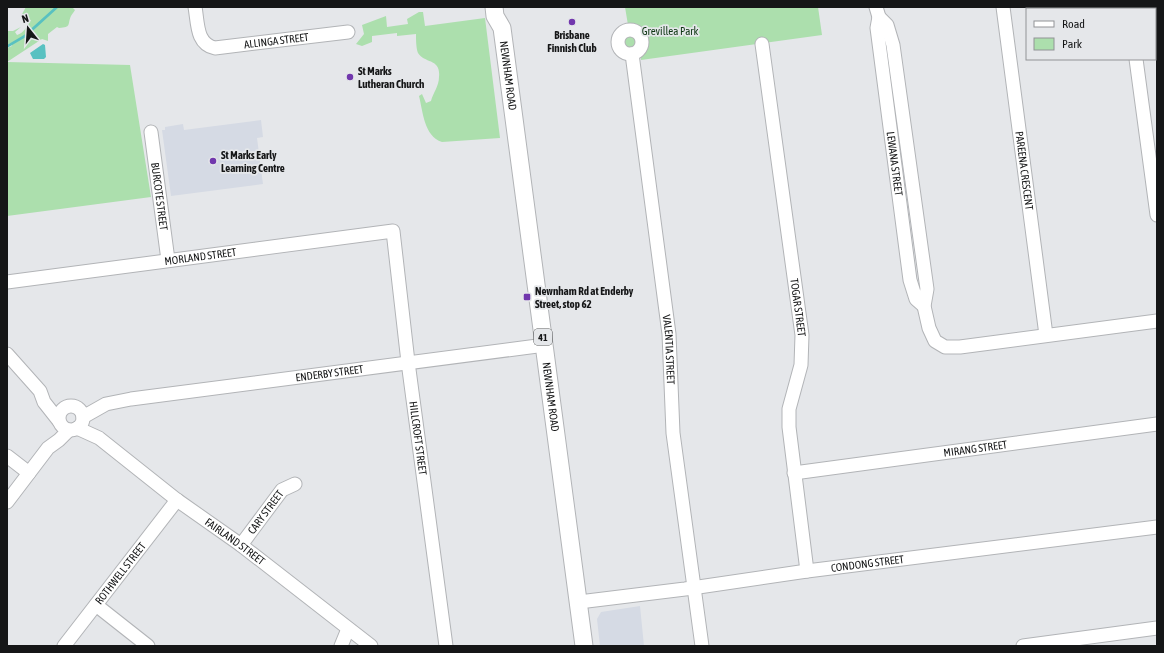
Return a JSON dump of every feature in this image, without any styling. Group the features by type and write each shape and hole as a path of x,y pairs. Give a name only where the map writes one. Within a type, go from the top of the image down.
{"main road":[{"name":"NEWNHAM ROAD","path":"494,7 496,16 502,28 584,646"},
{"name":"NEWNHAM ROAD","path":"502,28 506,14 505,7"}],"street":[{"name":"ALLINGA STREET","path":"195,7 200,38 210,47 220,48 348,32"},
{"name":"PAREENA CRESCENT","path":"1003,7 1046,335"},
{"name":"LEWANA STREET","path":"878,12 877,28 910,280 916,298 924,306 929,328 935,341 945,347 960,347 1157,321"},
{"name":"TOGAR STREET","path":"762,44 802,335 801,365 789,409 789,427 807,571"},
{"name":"VALENTIA STREET","path":"632,54 669,334 673,433 702,646"},
{"path":"1136,60 1157,216"},
{"name":"BURCOTE STREET","path":"151,132 168,260"},
{"name":"MORLAND STREET","path":"7,282 393,231"},
{"name":"HILLCROFT STREET","path":"393,231 408,362 446,646"},
{"name":"ENDERBY STREET","path":"69,406 100,401 114,402 544,345"},
{"name":"FAIRLAND STREET","path":"7,354 40,390 51,397 80,410 72,423"},
{"name":"FAIRLAND STREET","path":"40,390 44,402 72,423 90,423 99,438 177,500 241,545 371,646"},
{"name":"ENDERBY STREET","path":"72,423 98,408 114,402"},
{"path":"7,502 48,448 59,440 72,423 60,413 69,406"},
{"name":"MIRANG STREET","path":"794,473 1157,424"},
{"path":"7,456 29,473"},
{"name":"CARY STREET","path":"241,545 282,490 295,484"},
{"name":"ROTHWELL STREET","path":"64,646 177,500"},
{"name":"CONDONG STREET","path":"579,602 807,571 1157,527"},
{"path":"96,605 148,646"},
{"path":"1023,646 1157,628"},
{"path":"341,646 348,629"}],"shaded area":[{"name":"St Marks Early Learning Centre","path":"261,120 263,137 257,138 263,184 171,196 162,130 165,130 165,127 183,124 184,130"},
{"path":"640,606 644,646 600,646 597,619 601,612"}],"green space":[{"path":"26,7 72,7 75,10 66,27 57,27 48,34 48,41 42,39 7,62 7,48 12,46 11,43 7,45 7,31 13,31 21,27 15,32 17,35 22,33 31,20 27,19 22,14"},
{"name":"Grevillea Park","path":"625,7 818,7 822,35 641,60 641,56 647,46 646,36 639,28 628,25"},
{"path":"419,12 423,12 425,26 485,18 500,138 442,142 431,135 425,123 419,96 422,94 426,103 431,101 438,83 439,71 435,64 425,59 418,53 416,46 416,34 397,36 397,33 372,36 372,42 362,46 356,44 364,34 362,25 386,16 387,27 408,24 407,19"},
{"path":"627,35 633,35 637,39 637,45 633,49 627,49 623,45 623,39"},
{"path":"7,62 130,65 151,197 7,216"}],"water":[{"path":"55,7 59,7 26,37 7,48 7,45 24,35"},
{"path":"43,44 45,45 46,57 44,59 33,59 30,53"}],"place":[{"name":"Brisbane Finnish Club","path":"572,22"},
{"name":"St Marks Lutheran Church","path":"350,77"},
{"name":"St Marks Early Learning Centre","path":"213,161"},
{"name":"Newnham Rd at Enderby Street, stop 62","path":"527,297"}]}
